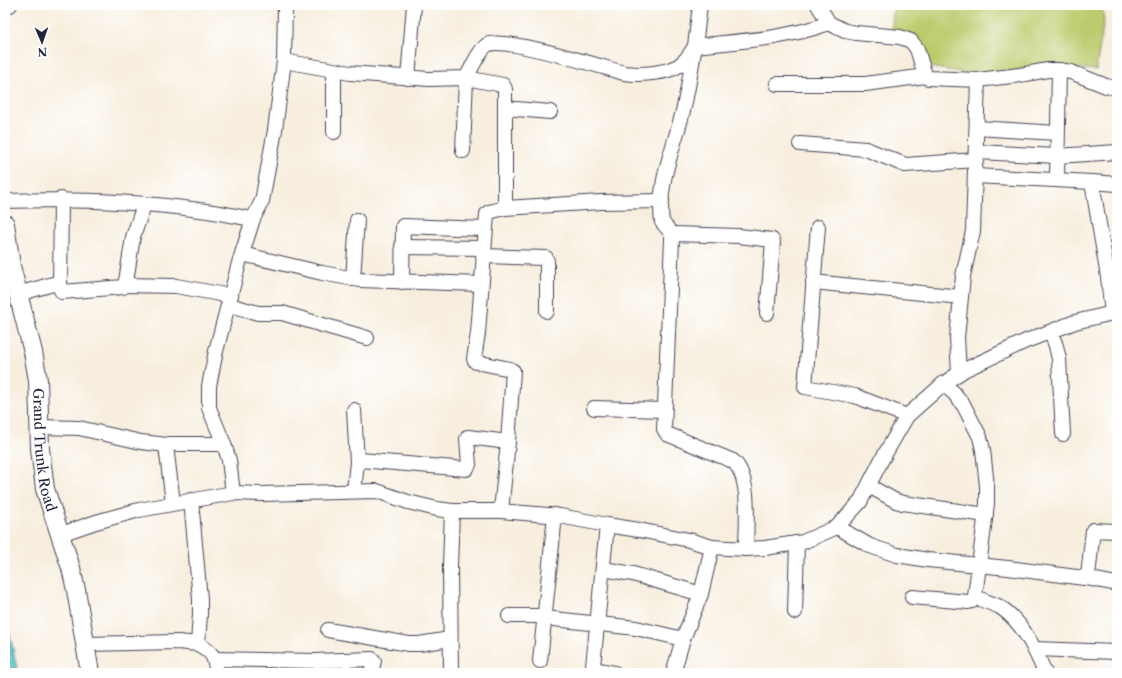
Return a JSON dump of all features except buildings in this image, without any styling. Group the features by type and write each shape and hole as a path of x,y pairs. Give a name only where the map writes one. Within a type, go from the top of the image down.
{"main road":[{"name":"Grand Trunk Road","path":"5,224 10,260 33,352 38,380 39,427 45,489 71,568 90,673"}],"street":[{"path":"5,5 10,5"},
{"path":"233,493 229,460 224,444 210,414 209,386 216,351 242,254 253,219 258,213 262,201 275,130 284,61 285,5"},
{"path":"408,78 414,5"},
{"path":"700,5 695,46 682,115 667,164 662,201 662,222 672,234 664,429 667,434 733,461 740,470 744,477 746,495 746,549"},
{"path":"818,5 829,23 850,32 900,37 911,41 917,49 926,76"},
{"path":"695,46 768,38 811,30 829,23"},
{"path":"463,150 466,78 481,50 488,45 493,43 526,47 624,73 639,74 653,73 680,65 685,61 695,46"},
{"path":"284,61 334,71 408,78 466,78 503,85 505,88 506,208"},
{"path":"777,84 865,84 926,76 928,78 978,80 1048,70 1058,70 1071,72 1106,86 1117,88"},
{"path":"1056,180 1058,70"},
{"path":"334,71 334,132"},
{"path":"959,373 957,338 963,276 973,231 978,80"},
{"path":"505,108 550,112"},
{"path":"977,128 1058,133"},
{"path":"800,144 866,149 905,165 976,156 1057,156 1117,152"},
{"path":"975,176 1117,184"},
{"path":"61,534 138,510 233,493 327,494 354,491 377,491 408,502 452,511 501,511 556,515 689,540 712,547 746,549 765,548 803,542 837,527 860,502 881,461 907,416 943,384 959,373 1026,341 1075,322 1115,313 1092,182"},
{"path":"5,201 61,199 144,205 200,210 253,219"},
{"path":"61,199 60,290 62,292 121,288 124,285 176,286 230,300 258,313 282,313 367,338"},
{"path":"501,511 513,371 510,369 476,362 474,359 478,333 487,213 506,208 601,202 662,201"},
{"path":"124,285 133,237 144,205"},
{"path":"353,279 357,220"},
{"path":"402,282 403,226 485,229"},
{"path":"818,227 805,387 855,396 907,416"},
{"path":"672,234 739,236 772,240 772,267 767,313"},
{"path":"402,247 546,258 547,311"},
{"path":"242,254 353,279 481,284"},
{"path":"18,294 60,282"},
{"path":"813,282 961,297"},
{"path":"1051,332 1059,359 1063,434"},
{"path":"943,384 954,393 964,406 980,436 983,450 987,486 986,515 978,565 975,593 976,597"},
{"path":"594,408 664,410"},
{"path":"354,410 357,462 354,491"},
{"path":"39,427 80,428 141,442 167,445 224,444"},
{"path":"357,462 361,459 466,469 469,465 467,439 469,437 508,442"},
{"path":"167,445 166,448 172,503"},
{"path":"869,486 896,501 903,503 986,515"},
{"path":"191,500 200,599 198,644"},
{"path":"451,673 450,566 452,511"},
{"path":"540,661 556,515"},
{"path":"607,525 593,666 595,668 615,673"},
{"path":"837,527 870,546 897,556 1086,578 1117,584"},
{"path":"1086,578 1088,576 1094,530 1117,531"},
{"path":"795,612 797,543"},
{"path":"673,673 683,639 701,594 712,547"},
{"path":"603,568 633,574 701,594"},
{"path":"912,597 968,602 972,601 976,597"},
{"path":"976,597 999,607 1016,620 1034,649 1045,673"},
{"path":"509,616 537,616 597,625 636,628 683,639"},
{"path":"328,630 409,644 419,644 450,639"},
{"path":"85,644 178,642 198,644 209,651 215,659 217,673"},
{"path":"1034,649 1117,652"},
{"path":"215,659 315,661 372,659 374,661 371,673"}],"green space":[{"path":"893,5 1102,5 1104,20 1096,70 1048,66 990,77 929,67 892,30"}],"water":[{"path":"5,610 18,673 5,673"}]}
